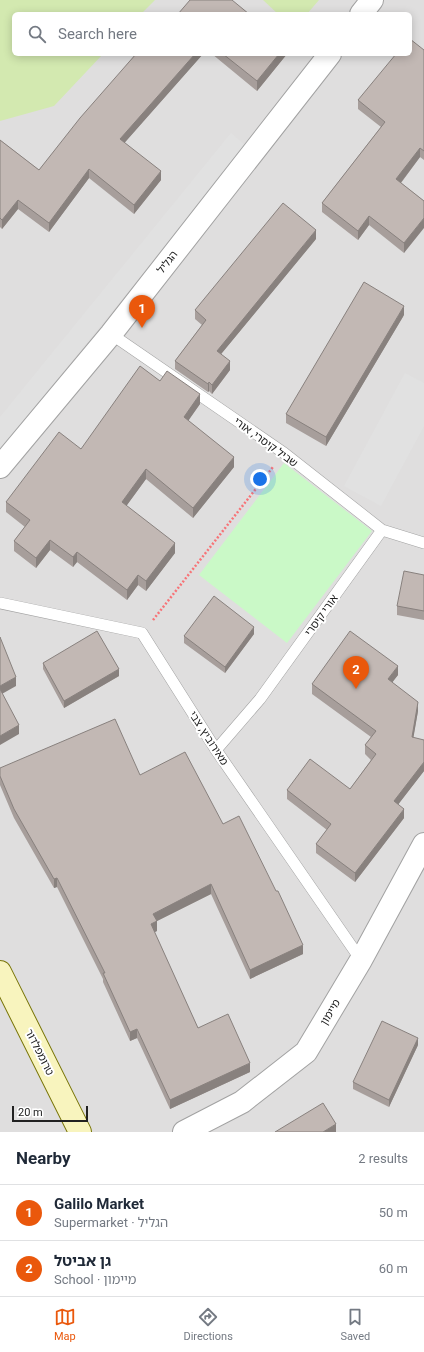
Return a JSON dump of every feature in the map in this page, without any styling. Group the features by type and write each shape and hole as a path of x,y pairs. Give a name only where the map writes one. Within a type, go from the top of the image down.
{"street":[{"path":"363,12 372,0"},
{"name":"הגליל","path":"0,467 111,334 328,56"},
{"name":"מיימון","path":"184,1132 242,1102 306,1052 418,868 424,844"},
{"name":"טרומפלדור","path":"0,972 80,1132"}],"lane":[{"name":"שביל קיסרי, אורי","path":"111,334 284,453 382,530 424,543"},
{"name":"אורי קיסרי","path":"216,750 260,699 382,530"},
{"path":"0,603 142,633"},
{"name":"מאירוביץ, צבי","path":"142,633 216,750 361,960"}],"path":[{"path":"142,633 284,453"}],"shaded area":[{"path":"0,0 424,0 424,1132 0,1132"},
{"path":"231,133 246,146 0,450 0,417"},
{"path":"405,373 424,383 424,426 381,506 344,486"}],"green space":[{"path":"0,0 155,0 143,12 12,12 12,56 101,56 54,106 0,121"},
{"path":"263,0 319,0 309,12 276,12"},
{"path":"284,463 372,531 287,643 199,575"}],"building":[{"path":"190,0 232,0 247,12 180,12"},
{"path":"412,41 424,50 424,151 420,148 396,179 424,201 424,218 404,243 369,216 358,231 322,203 385,122 358,100 394,56 412,56"},
{"path":"134,56 193,56 120,139 161,171 134,205 89,169 49,223 18,200 2,220 0,218 0,140 39,170 80,118"},
{"path":"226,56 277,56 257,81"},
{"path":"283,203 316,230 217,351 230,361 212,385 209,382 208,384 175,361 206,320 195,310"},
{"path":"364,282 404,306 326,437 286,414"},
{"path":"140,366 160,381 167,371 200,394 184,417 234,457 193,508 146,469 122,502 175,543 146,581 138,575 127,590 77,552 73,557 50,540 36,558 14,541 30,520 6,502 59,432 81,449"},
{"path":"404,571 424,575 424,611 397,606"},
{"path":"214,596 254,627 225,667 184,636"},
{"path":"97,631 119,669 64,701 43,663"},
{"path":"350,631 398,666 388,679 418,702 412,737 424,740 424,762 394,801 404,809 355,873 316,844 331,824 287,790 310,759 350,789 376,754 365,745 376,731 312,684"},
{"path":"0,637 16,677 0,686"},
{"path":"0,689 19,725 0,736"},
{"path":"115,719 140,775 185,752 223,824 239,816 276,891 278,891 303,945 250,970 211,884 153,914 157,921 151,924 198,1028 228,1014 250,1063 170,1100 137,1029 130,1032 103,973 105,973 57,878 54,879 14,809 0,776 0,768"},
{"path":"382,1021 418,1038 389,1100 353,1082"},
{"path":"323,1103 336,1124 323,1132 275,1132"}],"place":[{"name":"Galilo Market","path":"142,328"},
{"name":"גן אביטל","path":"356,689"}]}
